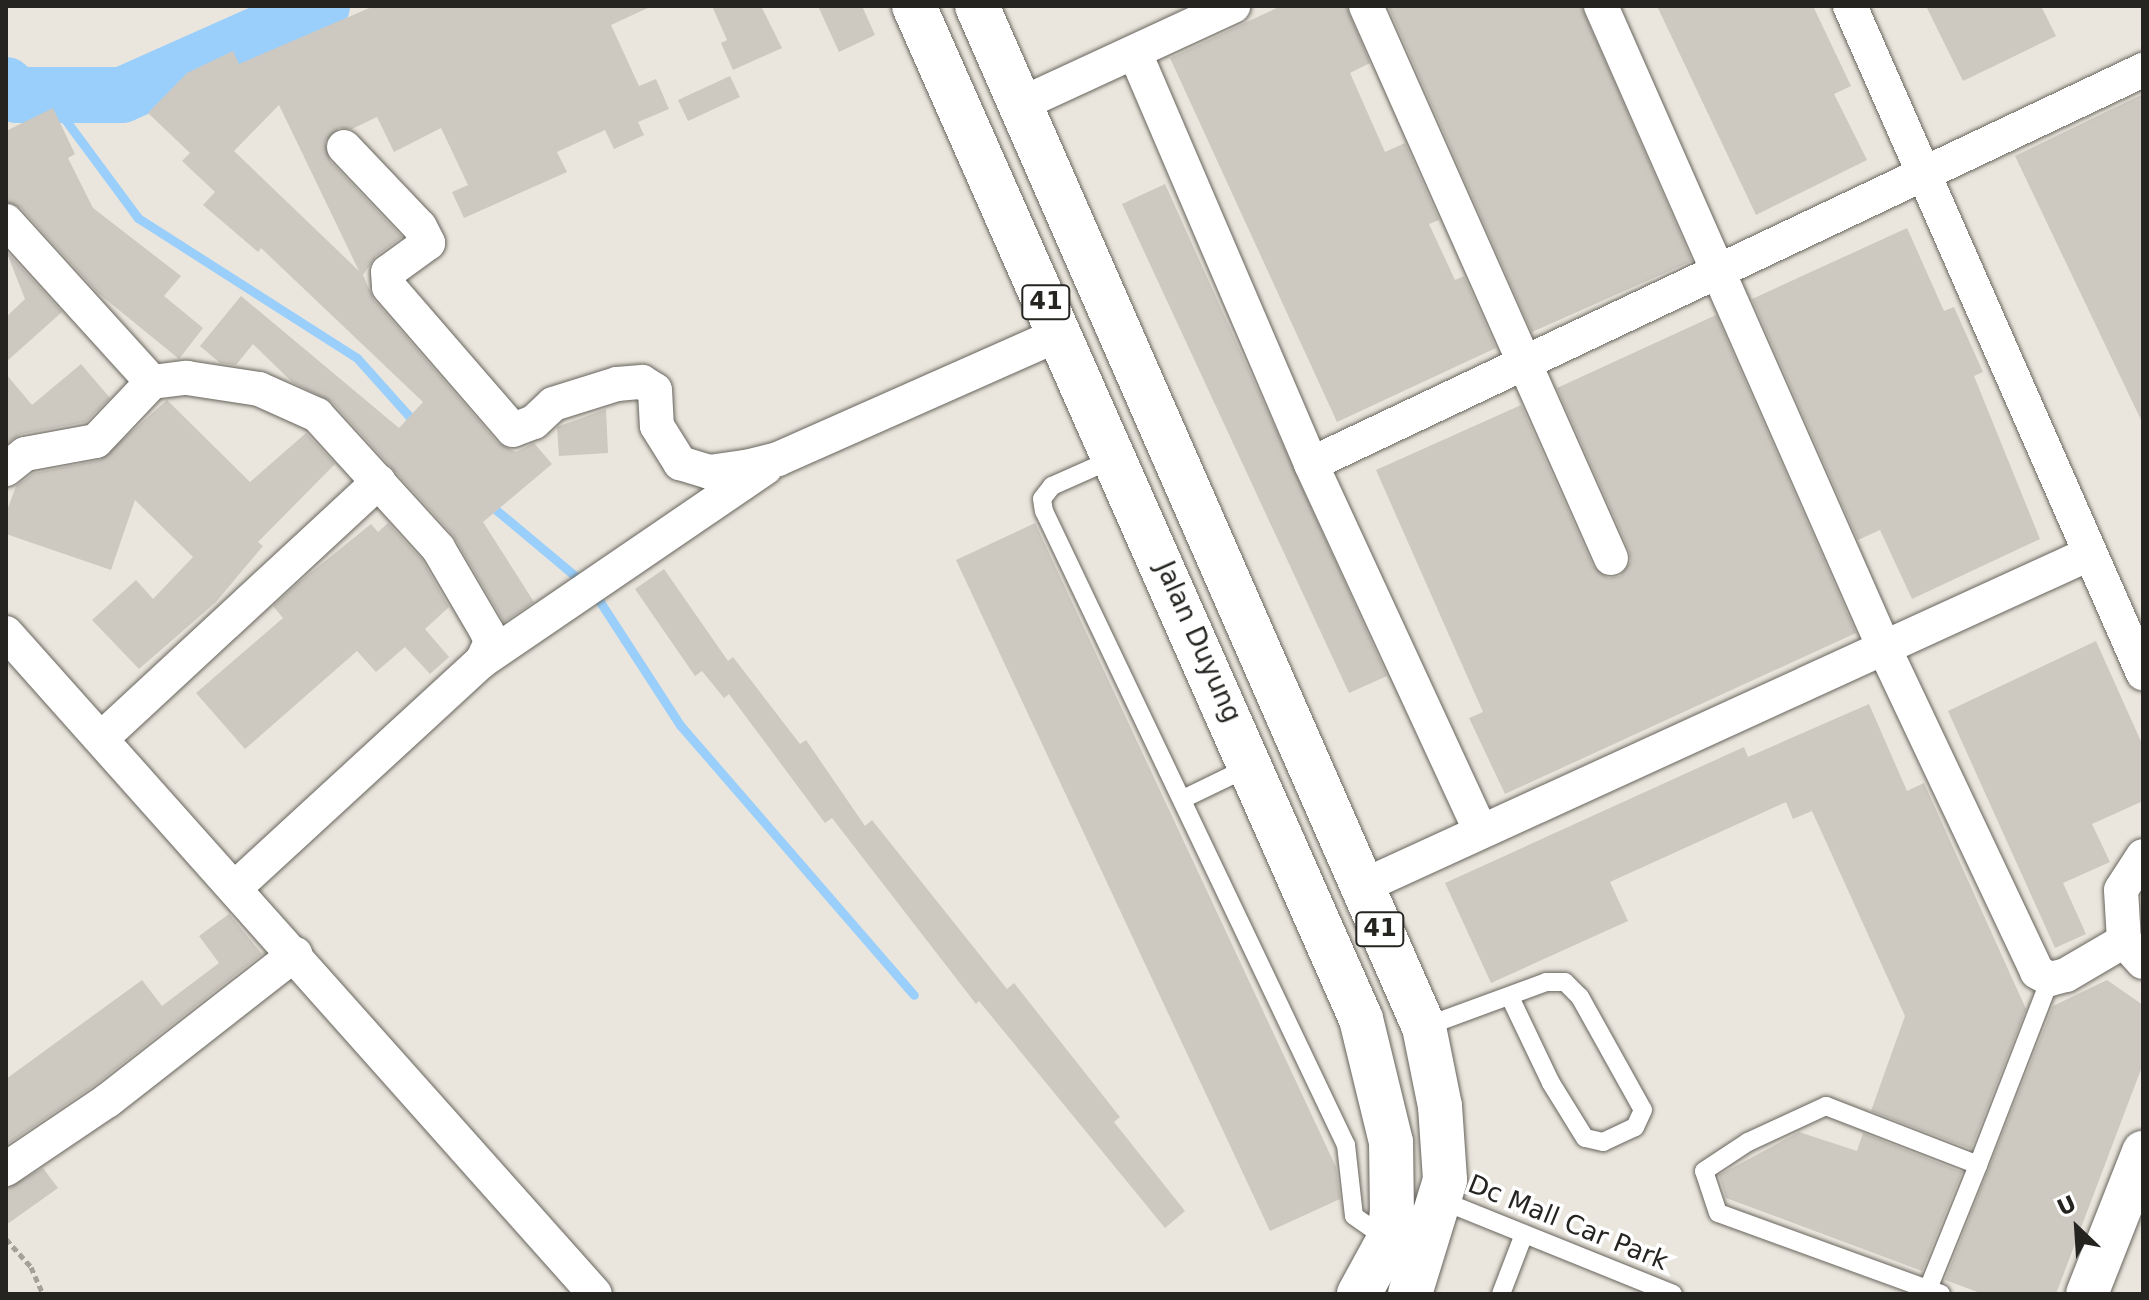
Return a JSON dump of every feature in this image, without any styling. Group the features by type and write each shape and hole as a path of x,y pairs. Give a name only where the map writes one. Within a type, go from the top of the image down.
{"highway":[{"name":"Jalan Duyung","path":"914,6 1253,765 1370,1052 1391,1142 1389,1239 1359,1294"},
{"name":"Jalan Duyung","path":"977,6 1424,1027 1440,1106 1443,1201 1410,1294"},
{"path":"1178,599 1230,578"}],"street":[{"path":"1021,104 1233,6"},
{"path":"1366,6 1611,558"},
{"path":"1601,6 1885,650 2033,963 2050,979 2133,951 2121,890 2143,856"},
{"path":"1850,6 1921,175 2143,673"},
{"path":"1135,53 1311,464 1480,830"},
{"path":"1311,464 1721,274 2143,70"},
{"path":"344,147 420,227 428,243 388,272 389,287 510,429 527,427 553,404 617,384 642,382 655,390 657,426 672,455 688,468 709,472 778,459"},
{"path":"6,221 152,382"},
{"path":"236,887 482,661 575,602 778,459 1060,334"},
{"path":"6,469 25,454 96,441 152,382 187,378 259,389 317,415 438,548 481,618 491,642 482,661"},
{"path":"103,737 379,481"},
{"path":"1361,887 1480,830 1885,650 2089,554"},
{"path":"6,633 103,737 595,1294"},
{"path":"6,1169 107,1101 295,954"},
{"path":"2087,1294 2143,1152"}],"lane":[{"path":"1117,458 1052,486 1042,499 1044,511 1346,1145 1354,1216 1389,1239"},
{"path":"1183,799 1253,765"},
{"path":"1978,1165 1826,1106 1748,1142 1704,1171 1718,1213 1934,1292 1978,1165 2050,979"},
{"path":"1424,1027 1546,982 1565,982 1580,997 1643,1110 1635,1127 1603,1142 1585,1138 1551,1083 1510,997"},
{"name":"Dc Mall Car Park","path":"1443,1201 1673,1294"},
{"path":"1501,1294 1524,1234"}],"path":[{"path":"6,1239 31,1267 43,1294"}],"building":[{"path":"374,6 652,6 611,25 639,86 656,79 669,109 638,122 644,135 614,149 605,130 557,152 567,172 464,218 452,192 468,185 441,128 394,152 377,117 352,129 339,128 325,142 330,161 402,237 376,256 363,275 374,300 498,443 516,452 534,443 552,464 483,522 534,602 504,622 453,535 332,402 292,382 253,344 236,365 220,363 200,346 241,296 399,428 423,402 261,248 258,252 203,205 215,192 182,161 190,153 148,113 187,73 233,51 239,64","holes":["279,105 359,271 234,151"]},
{"path":"712,6 761,6 782,48 733,70 721,43 727,40"},
{"path":"818,6 862,6 875,35 839,52"},
{"path":"1281,6 1346,6 1370,63 1350,73 1385,152 1405,143 1439,220 1429,224 1455,280 1464,276 1496,348 1337,422 1170,58"},
{"path":"1388,6 1581,6 1692,261 1532,332"},
{"path":"1657,6 1813,6 1851,86 1834,94 1867,160 1756,215"},
{"path":"1926,6 2041,6 2056,36 1963,81"},
{"path":"730,76 740,97 688,121 678,100"},
{"path":"2143,94 2143,424 2015,156"},
{"path":"53,108 75,154 68,158 93,208 181,276 164,296 203,328 179,359 98,293 21,208 6,202 6,131"},
{"path":"1165,184 1387,676 1349,693 1122,204"},
{"path":"1907,228 1944,311 1954,307 1983,372 1974,376 2040,539 1912,599 1880,530 1858,540 1752,299"},
{"path":"6,251 62,312 6,362 6,317 25,299"},
{"path":"1716,315 1856,633 1505,794 1469,718 1483,712 1376,470 1521,405 1593,566 1608,578 1620,576 1631,561 1629,550 1557,388"},
{"path":"81,364 110,398 86,422 21,434 6,444 6,374 32,405"},
{"path":"167,400 250,482 306,433 335,464 258,542 263,546 216,602 139,669 92,620 136,580 153,599 193,557 135,500 111,570 6,534 6,513 16,486 34,473 100,460"},
{"path":"606,409 608,453 559,456 557,427"},
{"path":"388,523 422,560 449,607 425,629 449,657 430,674 405,647 376,672 357,651 245,749 196,693 283,618 273,606 298,583 371,524 378,532"},
{"path":"1035,523 1336,1167 1340,1199 1270,1231 956,560"},
{"path":"664,569 728,661 733,657 800,744 806,740 865,826 872,820 1007,989 1014,983 1120,1117 1114,1122 1185,1211 1165,1228 979,1001 976,1004 832,818 825,823 729,694 724,698 702,671 695,676 635,589"},
{"path":"2096,641 2143,746 2143,801 2092,824 2110,862 2063,883 2086,934 2055,948 1948,711"},
{"path":"1869,704 1907,791 1924,783 2026,1009 1971,1149 1871,1111 1905,1016 1812,811 1793,819 1786,802 1610,882 1628,921 1491,983 1445,883 1744,747 1748,757"},
{"path":"229,914 262,954 95,1085 6,1145 6,1079 142,980 162,1006 219,963 199,936"},
{"path":"2107,980 2143,1005 2143,1064 2056,1294 1983,1294 1945,1280 2053,1006"},
{"path":"1799,1132 1857,1151 1863,1133 1962,1172 1922,1271 1726,1198 1719,1175"},
{"path":"43,1168 58,1188 6,1225 6,1189"}],"waterway":[{"path":"6,85 17,95 122,95 322,6"},
{"path":"47,95 138,218 357,358 417,425"},
{"path":"489,504 593,591 680,725 914,995"}]}
